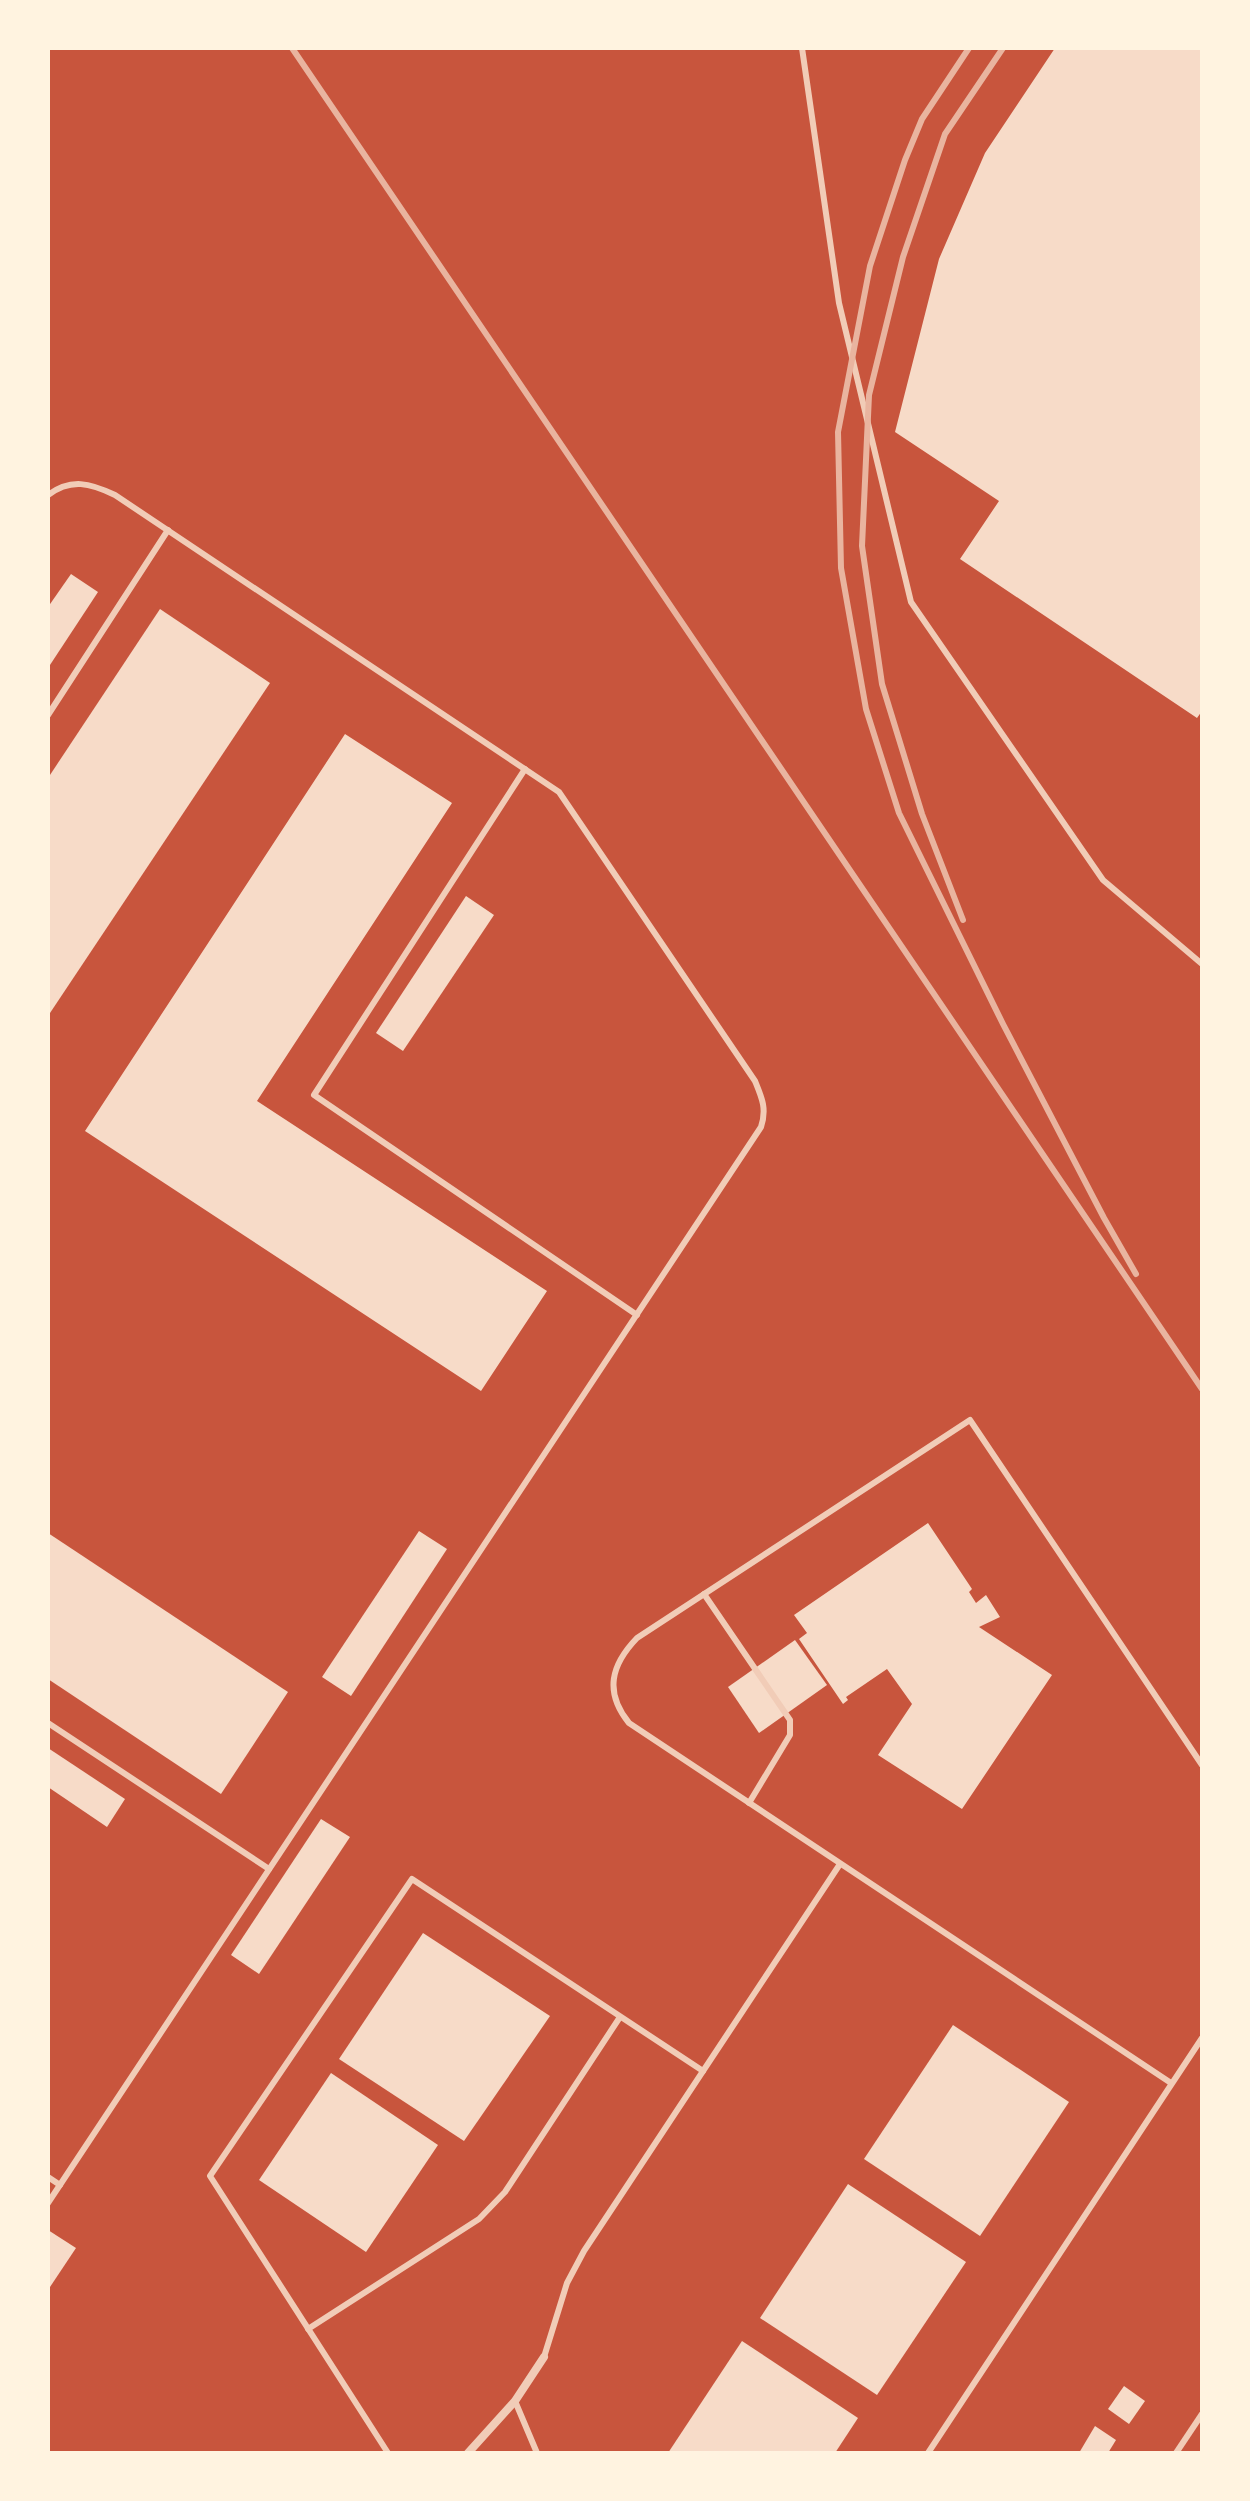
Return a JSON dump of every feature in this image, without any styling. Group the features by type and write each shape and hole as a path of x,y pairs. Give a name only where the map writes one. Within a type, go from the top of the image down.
{"street":[{"path":"468,2453 515,2401 544,2357"}],"lane":[{"path":"802,48 839,303 911,602 1103,880 1202,964"},
{"path":"48,495 61,485 78,482 115,495 559,792 755,1081 765,1114 761,1127 48,2203"},
{"path":"48,715 168,530"},
{"path":"525,769 314,1095 637,1315"},
{"path":"1171,2083 629,1723 618,1709 612,1691 615,1672 623,1653 637,1638 970,1420 1202,1765"},
{"path":"704,1594 790,1720 790,1735 749,1803"},
{"path":"48,1723 269,1869"},
{"path":"544,2357 567,2283 577,2264 840,1864"},
{"path":"388,2453 210,2176 412,1879 703,2071"},
{"path":"308,2329 479,2219 492,2207 505,2192 620,2017"},
{"path":"928,2453 1202,2038"},
{"path":"48,2177 60,2185"},
{"path":"515,2401 537,2453"},
{"path":"1176,2453 1202,2414"}],"building":[{"path":"1055,48 1202,48 1202,711 1197,718 960,559 999,501 895,432 939,259 985,153"},
{"path":"71,574 98,592 48,668 48,607"},
{"path":"160,609 270,683 48,1016 48,778"},
{"path":"345,734 452,803 257,1101 547,1291 481,1391 85,1131"},
{"path":"466,896 494,915 403,1051 376,1033"},
{"path":"928,1523 972,1589 969,1592 976,1603 986,1595 1000,1617 979,1627 1052,1675 962,1809 878,1755 912,1704 887,1669 846,1697 848,1700 843,1704 799,1639 807,1633 794,1615"},
{"path":"419,1531 447,1549 351,1696 322,1677"},
{"path":"48,1533 288,1692 221,1794 48,1679"},
{"path":"795,1640 827,1685 759,1733 728,1687"},
{"path":"48,1748 125,1799 107,1827 48,1787"},
{"path":"321,1819 350,1837 259,1974 231,1955"},
{"path":"423,1933 550,2016 464,2141 339,2059"},
{"path":"953,2025 1069,2102 980,2236 864,2159"},
{"path":"331,2073 438,2145 366,2252 259,2180"},
{"path":"848,2184 966,2262 877,2395 760,2318"},
{"path":"48,2230 76,2248 48,2290"},
{"path":"742,2341 858,2418 835,2453 668,2453"},
{"path":"1124,2386 1145,2401 1129,2424 1108,2409"},
{"path":"1095,2426 1116,2440 1108,2453 1079,2453"}],"railway":[{"path":"292,48 1202,1389"},
{"path":"969,48 922,119 870,266 838,432 841,568 866,709 899,813 1003,1024 1136,1274"},
{"path":"963,920 922,814 882,684 862,546 869,395 903,257 945,134 1003,48"}]}
